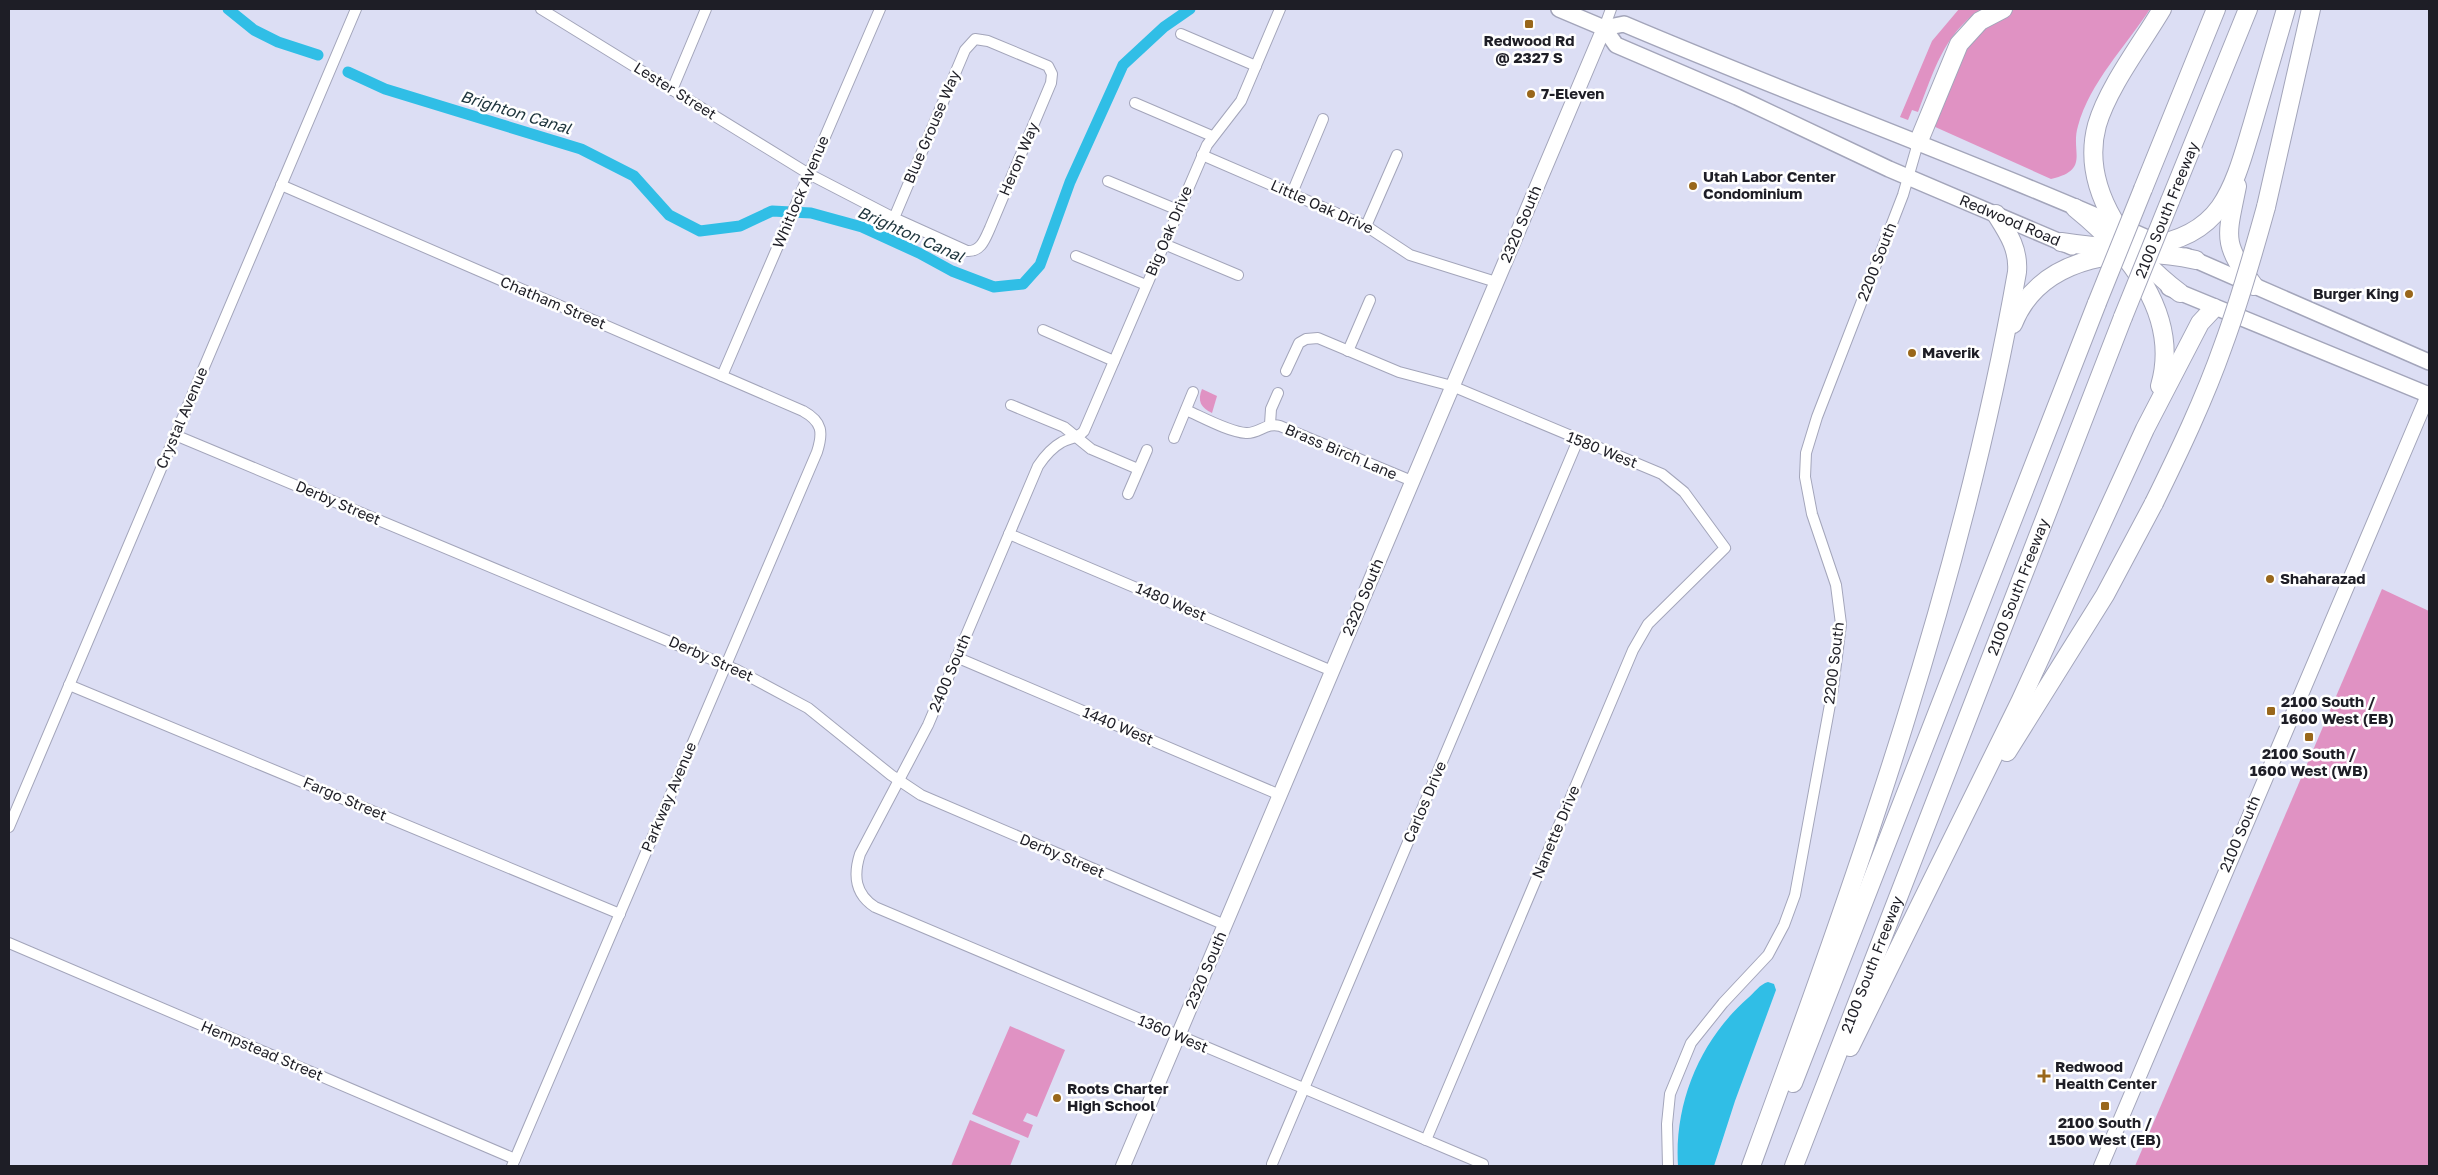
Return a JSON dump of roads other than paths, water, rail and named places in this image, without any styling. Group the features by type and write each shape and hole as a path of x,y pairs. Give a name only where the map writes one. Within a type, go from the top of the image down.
{"highway":[{"path":"1918,143 1959,44 1980,21 2003,9"},
{"path":"2145,429 2161,383 2165,349 2159,318 2107,205 2098,182 2094,158 2095,136 2108,100 2162,9"},
{"name":"2100 South Freeway","path":"1761,1166 2097,303 2216,9"},
{"name":"2100 South Freeway","path":"1794,1166 2123,317 2248,9"},
{"path":"2254,286 2234,257 2228,242 2230,221 2246,146 2286,9"},
{"path":"1959,828 2105,596 2154,503 2190,428 2219,356 2249,269 2266,207 2311,9"},
{"path":"1999,367 2019,310 2034,289 2065,268 2159,244 2194,230 2216,212 2227,196 2246,146"},
{"path":"2075,208 2180,293"},
{"path":"1750,1166 1915,695 1948,576 1999,367 2018,265 2014,246 1996,214"},
{"path":"2061,242 2196,260"},
{"path":"1814,1113 1872,1006 2028,686 2145,429 2200,323 2214,308"}],"main road":[{"name":"Redwood Road","path":"1559,9 1604,28 1616,45 1736,97 1908,177 2214,308 2429,394"},
{"name":"Redwood Road","path":"1604,28 1624,24 1768,85 1918,143 2118,226 2429,362"}],"street":[{"name":"Crystal Avenue","path":"9,827 356,9"},
{"name":"Lester Street","path":"541,9 809,174 894,218 963,250 977,250"},
{"path":"672,90 706,9"},
{"name":"Whitlock Avenue","path":"722,376 880,9"},
{"name":"Big Oak Drive","path":"1076,438 1086,428 1202,156 1212,136 1238,106 1280,9"},
{"path":"1604,28 1611,9"},
{"name":"2320 South","path":"1123,1166 1604,28"},
{"path":"1181,34 1256,66"},
{"name":"Heron Way","path":"975,39 988,41 1048,66 1052,74 1051,83 990,228 977,250"},
{"name":"Blue Grouse Way","path":"894,218 965,50 975,39"},
{"path":"1135,103 1212,136"},
{"path":"1292,193 1323,119"},
{"name":"2200 South","path":"1668,1166 1667,1124 1670,1094 1688,1050 1723,1002 1768,955 1784,925 1795,895 1833,688 1841,624 1836,585 1807,494 1804,478 1806,453 1816,420 1908,177 1918,143"},
{"path":"1366,226 1397,155"},
{"name":"Little Oak Drive","path":"1202,156 1366,226 1410,255 1496,282"},
{"path":"1108,181 1178,210"},
{"name":"Chatham Street","path":"281,185 803,412 814,418 820,426"},
{"path":"1164,244 1238,275"},
{"path":"1076,256 1146,285"},
{"path":"1348,350 1370,300"},
{"path":"1043,330 1114,361"},
{"name":"1580 West","path":"1286,371 1296,347 1306,339 1318,338 1399,372 1452,386 1662,474 1684,492 1725,548"},
{"path":"1174,438 1193,392"},
{"path":"1270,424 1271,408 1278,393"},
{"name":"2100 South","path":"2101,1166 2429,394"},
{"path":"1011,405 1064,427 1090,449 1138,469"},
{"name":"Brass Birch Lane","path":"1186,410 1241,433 1252,433 1270,424 1285,428 1412,481"},
{"name":"Parkway Avenue","path":"513,1162 816,452 821,436 820,426"},
{"name":"Derby Street","path":"175,435 726,664 808,708 899,781 933,801 1225,925"},
{"name":"2400 South","path":"864,900 855,876 856,865 928,725 1038,466 1044,457 1062,442 1076,438"},
{"name":"Carlos Drive","path":"1272,1164 1578,440"},
{"path":"1128,494 1146,450"},
{"name":"1480 West","path":"1010,534 1332,671"},
{"name":"Nanette Drive","path":"1426,1140 1633,650 1648,624 1725,548"},
{"name":"1440 West","path":"956,657 1280,795"},
{"name":"Fargo Street","path":"69,684 620,914"},
{"name":"1360 West","path":"864,900 875,907 1483,1164"},
{"name":"Hempstead Street","path":"9,943 513,1162"}],"water":[{"path":"1768,982 1774,984 1776,990 1735,1101 1714,1166 1678,1166 1680,1119 1694,1074 1704,1053 1716,1033 1731,1015 1760,987"}],"waterway":[{"name":"Brighton Canal","path":"228,9 254,30 278,42 318,55"},
{"name":"Brighton Canal","path":"348,72 385,89 581,149 634,176 669,215 700,231 740,226 772,211 811,213 862,227 919,253 952,271 994,287 1023,284 1040,265 1070,182 1123,65 1164,27 1190,9"}],"place":[{"name":"Redwood Rd @ 2327 S","path":"1529,24"},
{"name":"7-Eleven","path":"1531,94"},
{"name":"Utah Labor Center Condominium","path":"1693,186"},
{"name":"Burger King","path":"2409,294"},
{"name":"Maverik","path":"1912,353"},
{"name":"Shaharazad","path":"2270,579"},
{"name":"2100 South / 1600 West (EB)","path":"2271,711"},
{"name":"2100 South / 1600 West (WB)","path":"2309,737"},
{"name":"Redwood Health Center","path":"2044,1076"},
{"name":"Roots Charter High School","path":"1057,1098"},
{"name":"2100 South / 1500 West (EB)","path":"2105,1106"}]}
